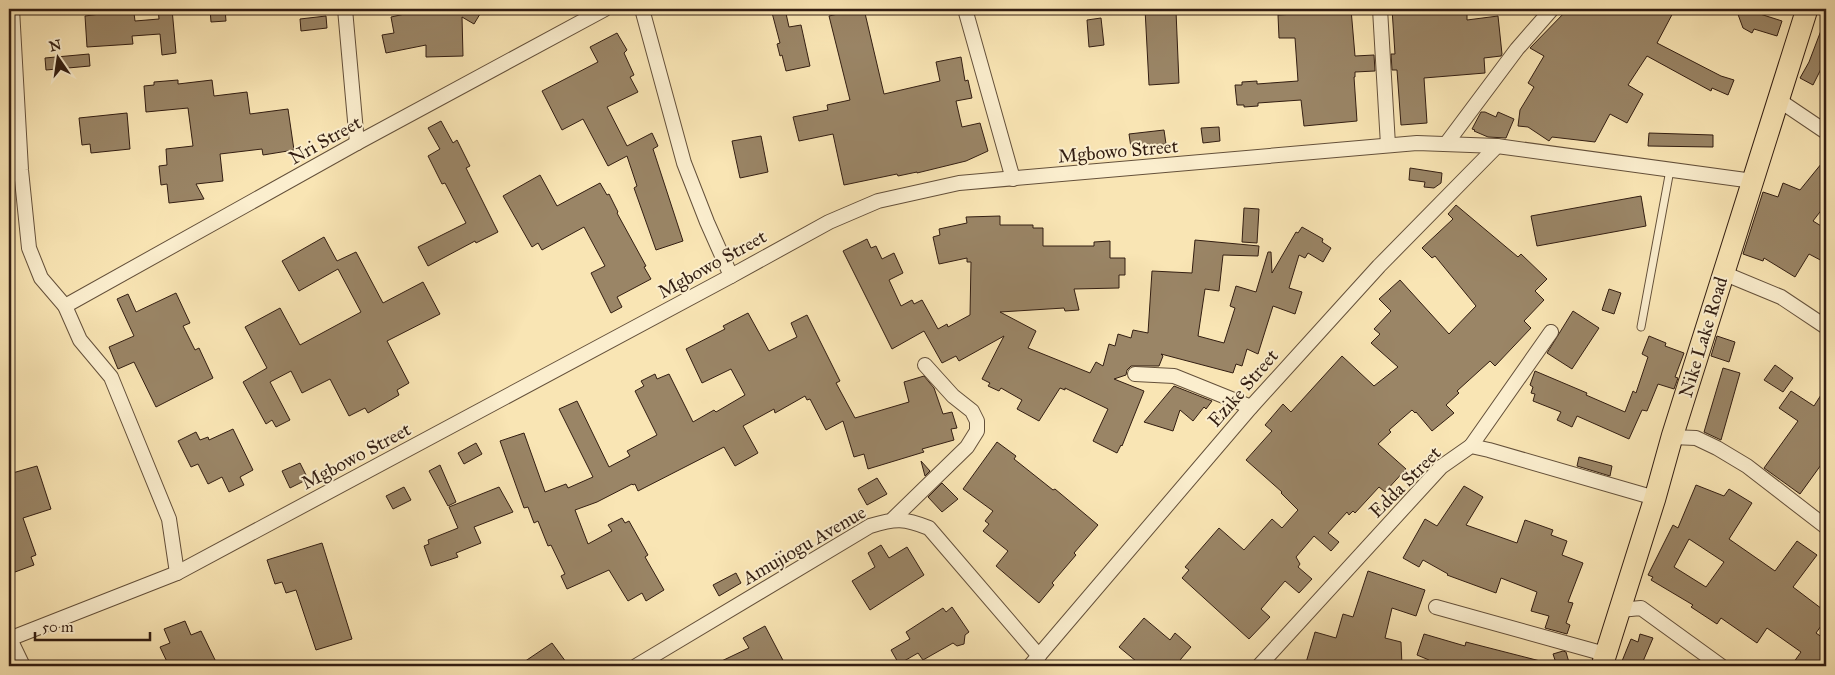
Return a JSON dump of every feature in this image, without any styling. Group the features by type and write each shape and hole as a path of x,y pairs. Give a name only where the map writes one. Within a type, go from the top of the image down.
{"main road":[{"name":"Nike Lake Road","path":"1604,660 1777,99 1807,9"}],"street":[{"path":"12,9 15,170 29,248 41,278 65,306 80,340 111,377 169,518 178,573"},
{"path":"345,9 357,144"},
{"name":"Nri Street","path":"65,306 605,9"},
{"path":"642,9 684,163 731,276"},
{"path":"965,9 1013,179"},
{"path":"1380,9 1388,146"},
{"path":"1446,144 1517,49 1552,9"},
{"path":"1777,99 1826,132"},
{"name":"Mgbowo Street","path":"9,639 178,573 829,222 878,201 959,183 1388,146 1446,144 1497,146 1753,181"},
{"name":"Ezike Street","path":"1034,661 1251,407 1379,266 1497,146"},
{"path":"1723,273 1781,297 1826,327"},
{"path":"1471,446 1551,332"},
{"path":"892,519 967,447 977,431 978,421 972,411 953,396 925,366"},
{"path":"1135,374 1174,376 1251,407"},
{"path":"1672,437 1696,438 1717,448 1747,466 1826,527"},
{"name":"Edda Street","path":"1259,666 1441,467 1471,446 1655,498"},
{"name":"Amujiogu Avenue","path":"636,666 870,526 892,519 912,521 929,528 1034,661"},
{"path":"1436,607 1604,660"},
{"path":"1620,610 1641,608 1721,666"},
{"path":"9,639 23,666"}],"lane":[{"path":"1642,327 1670,170"}],"building":[{"path":"100,9 129,9 130,13 134,13 135,21 159,19 158,9 172,9 176,53 162,55 160,34 132,36 133,44 87,47 85,16 100,14"},
{"path":"210,9 225,9 226,21 211,22"},
{"path":"406,9 483,9 474,24 462,17 463,56 426,57 426,45 386,53 382,35 394,33 391,17 414,12"},
{"path":"771,9 785,9 789,27 801,25 810,66 786,71 777,44 780,43"},
{"path":"864,9 884,94 940,81 936,62 961,57 965,81 968,80 972,98 956,101 962,127 980,123 988,151 966,161 917,173 898,176 897,174 844,185 833,134 799,141 793,117 828,110 827,105 850,100 829,16"},
{"path":"1145,9 1170,9 1170,12 1176,11 1179,83 1149,85"},
{"path":"1351,9 1355,56 1374,55 1375,71 1355,72 1357,121 1304,126 1301,100 1258,103 1258,106 1244,107 1244,105 1237,105 1235,85 1242,85 1242,82 1257,81 1257,84 1298,81 1295,38 1279,38 1278,15 1295,14 1295,11"},
{"path":"1392,9 1467,9 1467,20 1498,16 1502,54 1501,56 1484,58 1485,73 1424,78 1427,123 1401,125 1397,70 1392,70 1391,54 1395,54"},
{"path":"1568,9 1675,9 1657,43 1721,76 1734,80 1728,95 1712,88 1711,91 1647,56 1628,85 1643,94 1627,123 1610,114 1595,142 1552,137 1549,141 1528,127 1518,126 1520,110 1534,87 1528,83 1544,56 1530,48"},
{"path":"1736,9 1759,9 1757,13 1782,21 1777,36 1754,29 1752,33 1743,28"},
{"path":"326,16 327,28 301,31 300,19"},
{"path":"1101,18 1104,45 1089,47 1087,20"},
{"path":"1825,20 1826,68 1822,67 1813,85 1800,78 1809,62"},
{"path":"617,33 627,50 624,53 634,75 630,77 638,92 607,107 627,146 652,133 658,146 653,149 683,241 656,250 634,188 637,186 627,156 608,166 583,119 562,130 542,91 598,62 590,47"},
{"path":"89,54 90,66 46,70 45,58"},
{"path":"178,80 178,84 212,80 214,96 247,92 250,114 288,109 294,150 263,155 262,149 220,154 223,181 196,184 204,199 169,203 167,184 161,185 159,166 167,165 166,149 193,146 188,108 146,112 144,86 154,85 154,82"},
{"path":"1481,112 1496,117 1498,112 1514,119 1506,138 1488,137 1472,129"},
{"path":"127,113 130,149 91,153 90,144 82,145 79,118"},
{"path":"441,121 453,143 457,140 470,166 466,168 498,232 476,243 475,241 428,266 418,247 466,223 445,183 442,184 428,156 440,149 428,128"},
{"path":"1219,127 1220,141 1203,143 1201,128"},
{"path":"1164,130 1166,144 1131,148 1129,134"},
{"path":"1649,133 1713,135 1713,147 1648,146"},
{"path":"761,136 768,172 740,178 732,141"},
{"path":"1826,158 1826,204 1813,221 1826,229 1826,263 1809,254 1795,277 1764,258 1763,261 1743,254 1763,192 1778,197 1783,183 1800,190"},
{"path":"1410,168 1442,173 1441,183 1434,188 1424,187 1425,182 1409,180"},
{"path":"540,175 557,206 600,183 607,195 609,194 651,279 617,297 622,307 611,313 591,273 605,266 584,227 542,250 538,243 532,247 503,196"},
{"path":"1641,196 1646,226 1537,246 1531,216"},
{"path":"1456,205 1518,257 1521,254 1547,279 1535,291 1544,300 1524,321 1531,328 1495,366 1490,361 1457,391 1459,393 1446,405 1454,413 1432,431 1416,412 1412,410 1389,430 1391,432 1378,444 1406,469 1385,492 1379,487 1355,513 1353,511 1349,515 1347,512 1328,533 1339,542 1331,551 1314,536 1296,557 1300,564 1298,567 1312,579 1299,593 1285,581 1261,609 1270,617 1249,639 1182,578 1189,570 1185,567 1219,528 1244,550 1272,519 1282,528 1298,510 1282,492 1246,460 1272,431 1265,425 1283,404 1291,412 1342,356 1374,386 1398,367 1371,343 1380,334 1374,329 1391,311 1379,299 1400,280 1449,334 1476,306 1435,256 1432,258 1422,248 1453,219 1448,214"},
{"path":"1244,208 1259,209 1257,243 1242,242"},
{"path":"1000,216 1000,225 1033,225 1033,228 1043,228 1043,246 1094,246 1094,242 1110,241 1110,258 1125,258 1125,275 1119,275 1119,288 1074,289 1079,310 1065,311 1064,308 1000,312 1036,331 1028,348 1090,373 1096,362 1103,366 1109,344 1115,346 1118,334 1131,338 1133,330 1148,333 1152,271 1192,273 1195,240 1259,246 1258,256 1223,255 1219,291 1205,289 1198,336 1224,343 1235,308 1230,306 1236,286 1256,292 1268,252 1271,252 1272,273 1296,232 1298,233 1302,227 1323,239 1322,242 1331,248 1323,262 1308,253 1305,258 1299,255 1289,288 1302,292 1295,314 1273,306 1258,354 1247,349 1242,366 1236,364 1233,373 1161,354 1163,356 1159,366 1131,366 1127,370 1126,375 1114,379 1144,391 1122,446 1117,453 1093,441 1108,409 1065,388 1065,390 1060,388 1039,421 1017,409 1022,400 1001,388 999,391 988,386 990,383 982,379 1004,336 959,361 956,356 942,363 924,331 892,349 843,251 867,239 871,248 876,246 882,259 894,253 903,273 889,280 901,306 912,300 914,304 922,300 938,329 947,324 948,327 970,315 971,262 967,262 967,258 939,264 933,237 940,235 939,229 967,223 966,217"},
{"path":"324,237 337,261 356,252 383,303 423,282 440,314 387,341 409,383 397,390 399,395 368,413 365,408 349,416 330,379 302,393 291,371 270,382 290,420 276,427 272,420 266,424 243,382 267,368 245,327 280,308 300,345 361,312 338,269 299,291 282,261"},
{"path":"1609,289 1621,293 1614,314 1602,310"},
{"path":"176,293 190,323 183,326 195,350 199,348 213,378 156,407 134,362 118,369 109,347 134,336 117,299 128,294 136,312"},
{"path":"1573,311 1599,328 1572,369 1547,353"},
{"path":"748,313 769,351 797,337 791,323 807,315 840,381 836,383 855,418 909,402 904,382 924,376 934,388 943,414 952,412 957,428 951,429 954,440 922,449 924,452 868,469 864,454 854,457 843,421 826,430 810,399 807,400 805,396 775,413 774,409 743,426 758,453 735,466 724,447 638,491 635,484 632,484 597,502 575,510 588,544 612,531 608,525 622,518 625,523 629,521 648,555 645,557 664,590 646,601 642,593 628,601 609,570 567,589 561,576 565,574 551,545 548,546 538,521 534,523 528,507 524,508 500,441 524,433 545,492 566,484 568,488 593,477 559,409 577,401 609,467 630,456 627,451 657,435 635,391 644,386 641,381 655,374 657,379 669,374 693,422 714,410 716,412 745,395 731,369 702,383 686,349 725,329 723,326"},
{"path":"1649,336 1666,343 1665,346 1684,353 1675,377 1678,378 1674,389 1658,384 1647,411 1642,410 1629,439 1577,416 1572,427 1557,420 1561,412 1533,401 1535,394 1531,393 1533,387 1530,385 1535,371 1587,393 1586,395 1625,412 1633,391 1636,393 1648,357 1642,354"},
{"path":"1717,336 1735,342 1729,362 1711,356"},
{"path":"1775,365 1793,378 1783,392 1764,380"},
{"path":"1723,368 1740,373 1721,440 1704,432"},
{"path":"1174,386 1212,401 1206,409 1204,407 1193,421 1180,410 1173,431 1144,422"},
{"path":"1826,387 1826,458 1800,494 1764,468 1798,421 1779,408 1791,391 1814,406"},
{"path":"233,429 253,470 240,477 244,485 229,492 222,477 208,484 198,464 191,467 178,441 196,432 200,440 208,437 209,440"},
{"path":"997,442 1016,456 1014,459 1053,490 1055,489 1098,525 1074,553 1076,555 1052,583 1054,585 1039,603 996,566 1008,551 983,531 989,524 985,521 993,511 963,489"},
{"path":"476,443 482,454 464,464 458,453"},
{"path":"1579,457 1612,466 1610,476 1577,466"},
{"path":"921,461 930,471 925,476"},
{"path":"300,463 308,479 290,488 282,471"},
{"path":"440,465 456,502 448,506 429,471"},
{"path":"37,466 51,509 23,518 36,555 31,557 34,565 15,572 12,564 9,565 9,474"},
{"path":"877,478 887,494 867,505 858,489"},
{"path":"942,483 958,499 942,512 928,497"},
{"path":"1696,485 1724,496 1729,489 1752,503 1729,539 1775,571 1797,541 1817,555 1793,587 1826,612 1826,619 1816,633 1826,640 1826,666 1791,666 1801,652 1767,628 1757,643 1721,618 1717,624 1691,607 1693,605 1651,580 1653,577 1648,575 1673,525 1678,528","holes":["1689,539 1724,562 1706,587 1674,567"]},
{"path":"1464,486 1483,497 1466,525 1517,543 1525,520 1553,530 1551,535 1567,541 1562,555 1583,563 1568,602 1573,603 1566,623 1570,625 1567,634 1545,628 1549,616 1531,611 1537,592 1501,578 1496,593 1447,575 1423,560 1419,567 1403,558 1425,519 1437,526"},
{"path":"404,487 411,500 393,509 386,496"},
{"path":"499,487 513,512 474,527 481,543 456,553 458,557 431,566 424,546 429,544 428,540 458,528 449,507"},
{"path":"322,543 352,639 316,650 296,590 286,593 282,582 275,584 267,560"},
{"path":"881,545 889,558 907,547 924,575 870,610 852,581 875,567 868,553"},
{"path":"1368,571 1425,590 1416,616 1392,608 1385,638 1401,642 1402,666 1305,666 1315,632 1336,638 1343,614 1353,617"},
{"path":"736,573 741,583 719,596 713,585"},
{"path":"952,607 969,632 965,635 964,644 957,646 953,643 923,660 918,653 899,664 891,650 910,639 906,632 943,608 946,612"},
{"path":"1144,618 1170,640 1175,633 1191,647 1175,666 1142,666 1119,647"},
{"path":"185,621 191,635 201,631 218,666 169,666 160,647 170,643 164,629"},
{"path":"765,626 786,666 711,666 749,648 743,638"},
{"path":"1424,634 1465,646 1466,642 1544,662 1543,666 1427,666 1429,660 1417,655"},
{"path":"1640,634 1653,638 1641,666 1620,666 1631,639 1638,642"},
{"path":"552,643 569,666 518,666"},
{"path":"1566,652 1570,666 1557,666 1553,654"}]}
